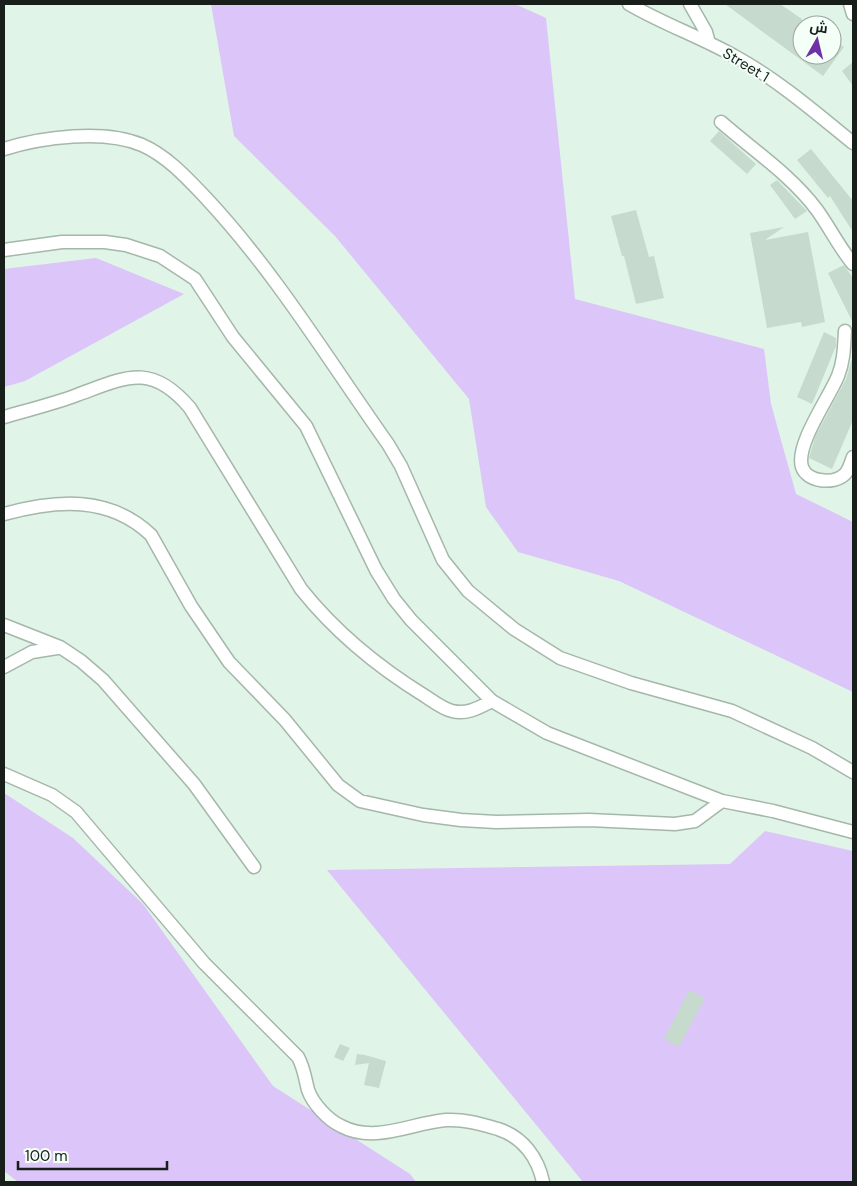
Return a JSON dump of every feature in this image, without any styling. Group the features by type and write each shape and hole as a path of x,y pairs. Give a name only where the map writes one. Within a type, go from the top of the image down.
{"street":[{"name":"Street 1","path":"629,4 661,22 709,43 758,70 853,143"},
{"path":"690,4 706,32 709,43"},
{"path":"850,4 853,14"},
{"path":"721,122 763,159 787,176 817,210 839,247 853,264"},
{"path":"4,149 48,139 90,137 119,140 141,145 160,156 186,178 220,213 279,285 388,444 401,466 443,560 468,592 514,629 560,658 631,683 732,712 812,748 853,772"},
{"path":"4,250 62,242 105,242 126,245 160,256 195,279 233,337 306,426 376,570 394,599 411,620 492,701 547,733 722,801 774,811 853,832"},
{"path":"845,331 844,357 839,374 801,454 802,465 806,473 812,477 831,481 845,474 853,457"},
{"path":"4,417 77,396 122,378 154,379 181,397 204,427 302,589 337,631 405,684 452,711 474,709 492,701"},
{"path":"4,514 44,505 87,503 118,512 142,526 151,535 191,606 229,662 284,720 338,785 360,801 413,813 461,820 496,822 589,820 675,824 695,821 722,801"},
{"path":"4,625 60,647 81,661 125,704 194,784 254,867"},
{"path":"4,667 32,652 60,647"},
{"path":"4,774 52,795 64,802 88,823 204,963 298,1058 304,1070 309,1093 331,1119 350,1130 370,1134 446,1120 472,1121 507,1132 523,1143 534,1158 543,1182"}],"shaded area":[{"path":"211,4 515,4 546,18 575,299 764,349 771,404 796,494 853,522 853,692 619,581 518,552 486,507 469,399 335,236 234,136"},
{"path":"96,258 184,294 25,381 4,387 4,269"},
{"path":"4,793 73,838 143,904 273,1086 410,1174 416,1182 18,1182 4,1171"},
{"path":"765,831 853,851 853,1182 583,1182 327,870 730,864"}],"building":[{"path":"725,4 780,4 796,15 792,15 792,53"},
{"path":"853,62 853,86 842,71"},
{"path":"808,65 831,65 823,76"},
{"path":"719,131 756,164 747,174 710,141"},
{"path":"811,149 853,201 853,232 830,196 828,198 797,160"},
{"path":"777,180 807,211 795,219 770,185"},
{"path":"636,210 649,257 654,256 664,298 636,304 624,256 622,256 611,216"},
{"path":"784,227 765,240 808,232 825,322 802,327 801,322 767,328 750,233"},
{"path":"844,265 853,278 853,323 828,273"},
{"path":"824,332 836,338 836,346 812,404 797,397"},
{"path":"853,355 853,420 832,469 809,458 815,437 846,379"},
{"path":"689,990 705,998 679,1047 664,1039"},
{"path":"340,1044 350,1048 343,1061 334,1057"},
{"path":"357,1054 386,1061 379,1088 364,1085 369,1063 355,1065"}]}
